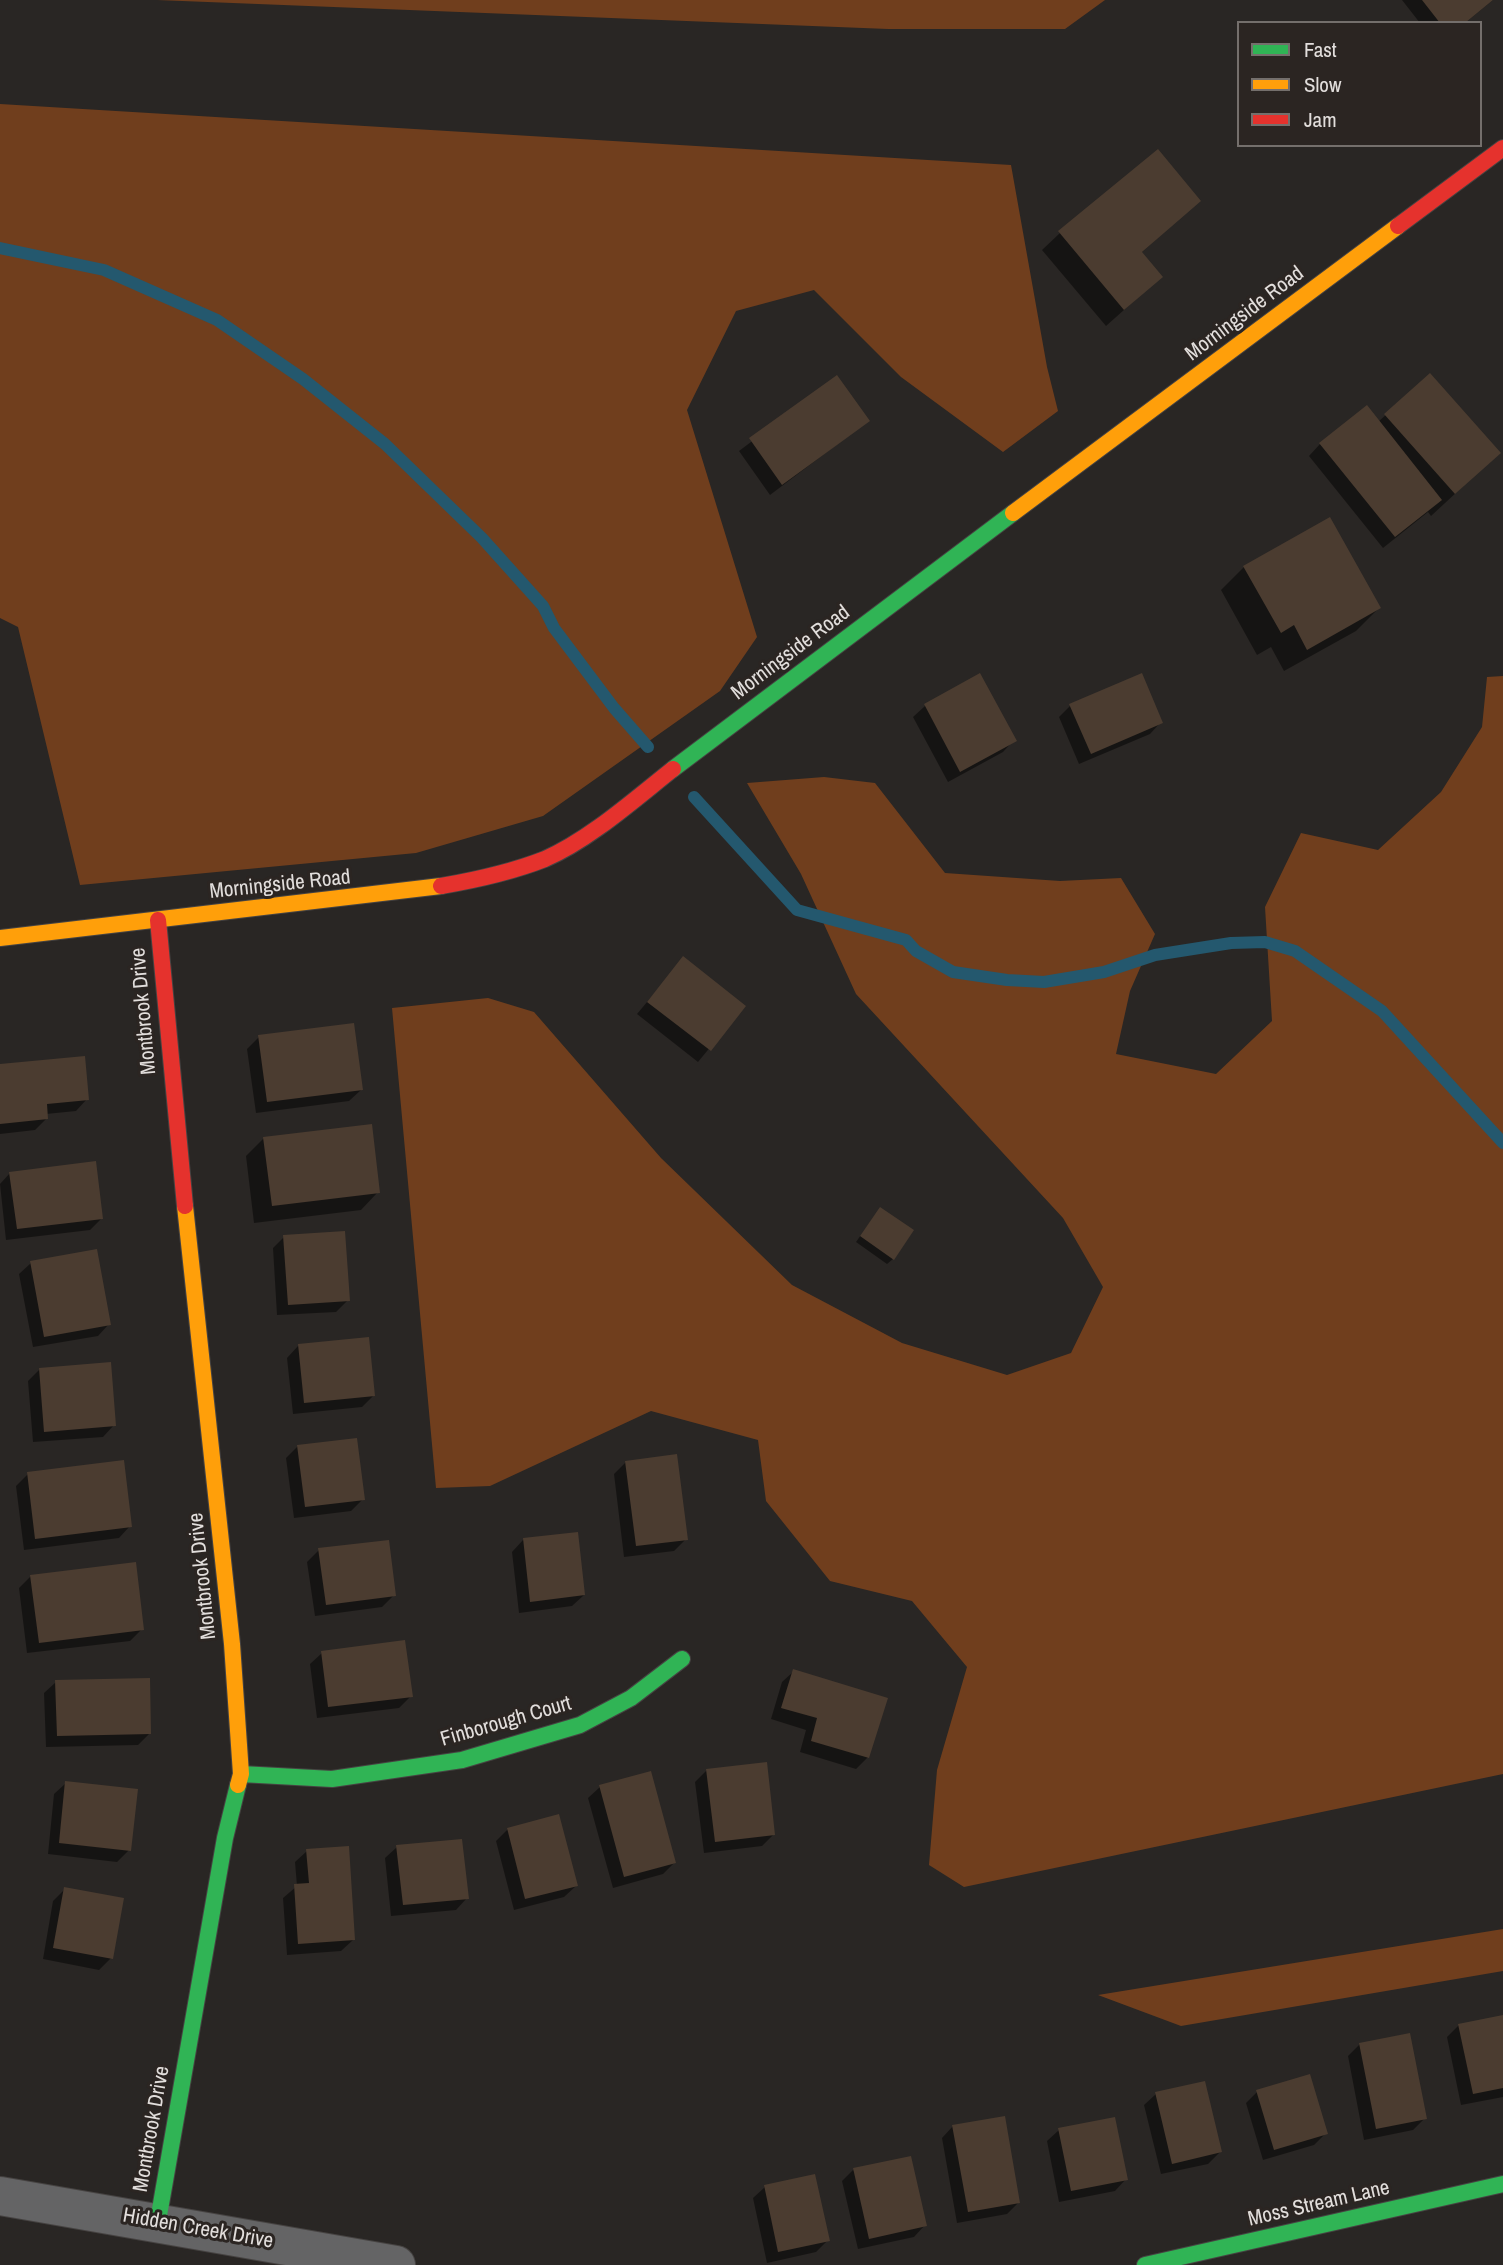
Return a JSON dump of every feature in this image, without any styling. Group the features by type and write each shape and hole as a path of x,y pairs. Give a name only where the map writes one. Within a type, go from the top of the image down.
{"street":[{"name":"Morningside Road","path":"0,937 392,894 476,880 544,859 566,848 640,796 795,675 1503,148"},
{"name":"Montbrook Drive","path":"158,920 198,1347 232,1644 241,1774 225,1838 158,2221"},
{"name":"Finborough Court","path":"241,1774 331,1779 462,1760 580,1725 631,1698 682,1659"},
{"name":"Moss Stream Lane","path":"1144,2265 1503,2184"},
{"name":"Hidden Creek Drive","path":"0,2196 158,2221 396,2265"}],"shaded area":[{"path":"157,0 1105,0 1065,29 888,29"},
{"path":"0,104 1011,165 1047,367 1058,411 1003,452 901,377 814,290 736,311 687,410 757,637 720,691 543,816 416,853 80,885 18,627 0,618"},
{"path":"1503,676 1503,1774 964,1887 929,1865 937,1770 967,1667 912,1601 830,1581 766,1501 758,1440 651,1411 490,1486 436,1488 392,1008 488,998 534,1012 661,1158 792,1285 902,1343 1007,1375 1071,1353 1103,1287 1063,1218 856,994 801,874 747,783 824,777 875,783 945,873 1060,881 1121,878 1155,934 1130,991 1116,1054 1216,1074 1272,1021 1265,907 1301,833 1378,850 1441,792 1482,727 1487,677"},
{"path":"1503,1929 1503,1971 1181,2026 1098,1995"}],"building":[{"path":"1422,0 1493,0 1467,21 1438,21"},
{"path":"1158,149 1201,201 1142,252 1163,277 1124,310 1058,231"},
{"path":"1430,373 1501,453 1455,494 1384,414"},
{"path":"837,375 870,421 782,485 749,438"},
{"path":"1367,405 1442,500 1395,537 1319,443"},
{"path":"1330,517 1381,608 1307,650 1294,625 1281,633 1243,566"},
{"path":"980,673 1017,741 960,772 924,704"},
{"path":"1142,673 1163,723 1091,754 1069,704"},
{"path":"683,956 746,1006 711,1051 647,1002"},
{"path":"354,1023 363,1090 267,1102 258,1035"},
{"path":"85,1056 89,1100 47,1104 48,1119 0,1124 0,1064"},
{"path":"372,1124 380,1193 272,1206 263,1137"},
{"path":"96,1161 103,1219 17,1229 9,1172"},
{"path":"880,1207 914,1230 894,1260 860,1236"},
{"path":"345,1231 350,1301 288,1305 283,1235"},
{"path":"97,1249 111,1325 44,1337 30,1261"},
{"path":"369,1337 375,1396 304,1403 298,1344"},
{"path":"111,1362 116,1426 44,1432 39,1368"},
{"path":"357,1438 365,1500 305,1507 297,1445"},
{"path":"677,1454 688,1540 636,1546 625,1461"},
{"path":"124,1460 132,1527 35,1539 27,1472"},
{"path":"578,1532 585,1595 530,1602 523,1538"},
{"path":"389,1540 396,1596 326,1605 318,1548"},
{"path":"136,1562 144,1630 39,1643 30,1575"},
{"path":"405,1640 413,1697 328,1707 321,1651"},
{"path":"793,1669 888,1698 869,1758 811,1741 817,1718 781,1708"},
{"path":"150,1678 151,1734 57,1736 55,1680"},
{"path":"767,1762 775,1835 715,1842 706,1769"},
{"path":"651,1771 676,1863 624,1877 599,1785"},
{"path":"65,1781 138,1789 131,1851 59,1843"},
{"path":"559,1814 578,1886 525,1899 507,1828"},
{"path":"462,1839 469,1899 403,1905 396,1845"},
{"path":"349,1846 355,1940 298,1944 294,1884 309,1883 306,1849"},
{"path":"64,1887 124,1898 113,1959 53,1948"},
{"path":"1503,2015 1503,2088 1473,2094 1458,2024"},
{"path":"1410,2033 1427,2119 1376,2129 1359,2043"},
{"path":"1310,2074 1328,2134 1274,2150 1256,2090"},
{"path":"1205,2081 1222,2152 1172,2164 1155,2092"},
{"path":"1005,2116 1020,2203 968,2212 952,2125"},
{"path":"1115,2117 1128,2180 1071,2191 1058,2128"},
{"path":"911,2156 927,2226 869,2239 853,2168"},
{"path":"815,2174 830,2241 778,2252 764,2185"}],"waterway":[{"path":"0,248 104,270 217,320 303,379 385,444 482,538 543,606 554,628 614,708 648,747"},
{"path":"694,797 797,910 906,940 916,951 953,972 1044,982 1104,972 1155,955 1231,943 1265,942 1295,951 1382,1011 1503,1143"}],"traffic: fast":[{"path":"673,769 1013,513"},
{"path":"241,1774 332,1779 462,1760 580,1725 631,1698 682,1659"},
{"path":"158,2221 225,1838 238,1785"},
{"path":"1145,2265 1503,2184"}],"traffic: slow":[{"path":"1013,513 1398,226"},
{"path":"0,938 441,886"},
{"path":"185,1206 232,1644 241,1774 238,1785"}],"traffic: jam":[{"path":"1398,226 1503,148"},
{"path":"441,886 507,872 562,851 611,818 673,769"},
{"path":"158,920 185,1206"}]}
